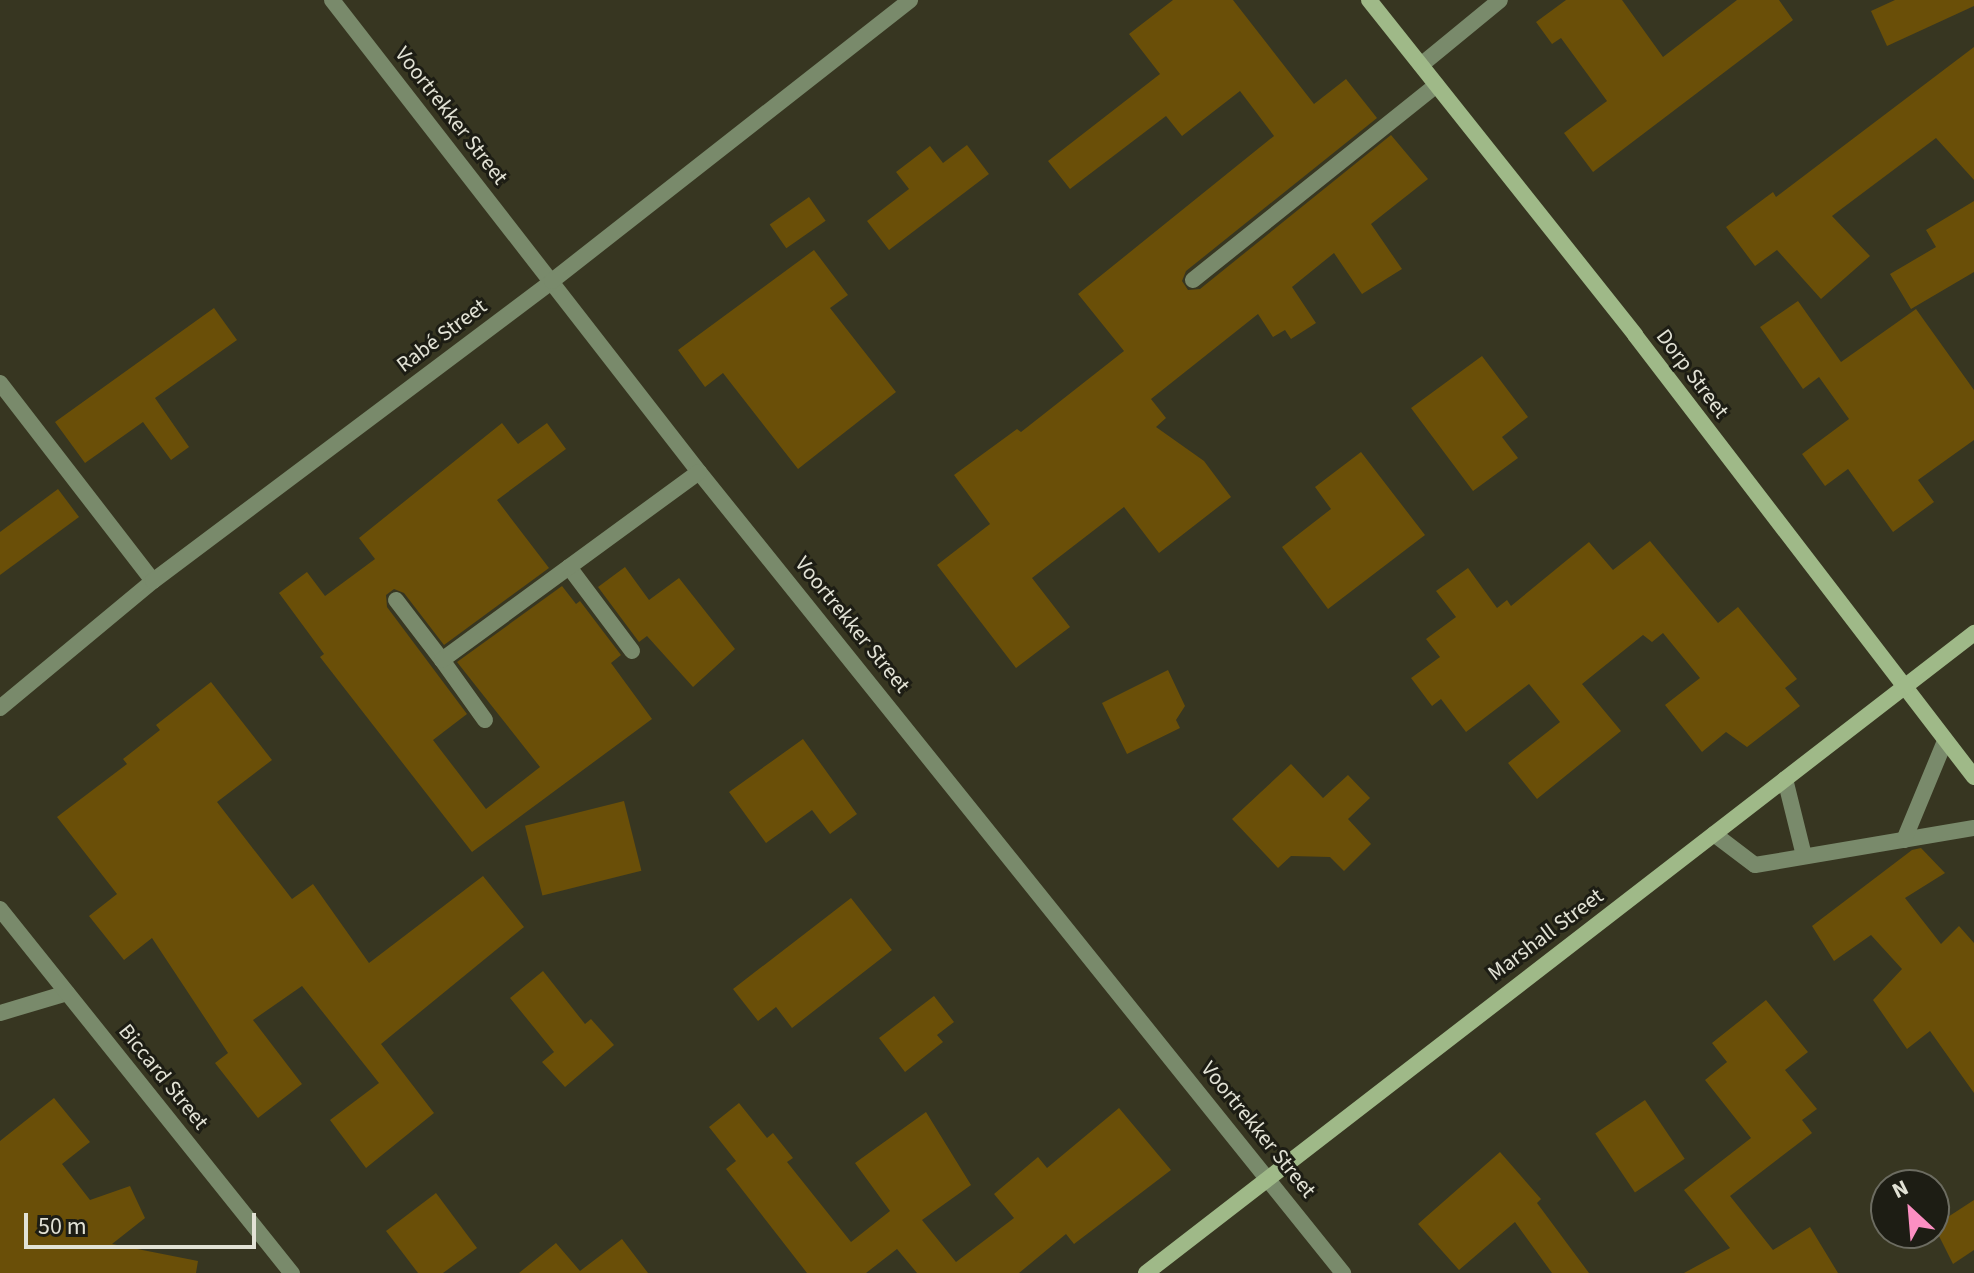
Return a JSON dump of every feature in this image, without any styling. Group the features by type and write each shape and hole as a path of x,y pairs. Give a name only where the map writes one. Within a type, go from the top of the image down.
{"street":[{"name":"Voortrekker Street","path":"332,0 699,472 1343,1273"},
{"name":"Rabé Street","path":"0,708 153,581 552,281 910,0"},
{"name":"Dorp Street","path":"1369,0 1635,335 1903,689 1974,777"},
{"path":"1421,65 1500,0"},
{"path":"1193,280 1436,85"},
{"path":"0,383 153,581"},
{"path":"0,414 15,401"},
{"path":"442,660 699,472"},
{"path":"569,567 632,651"},
{"path":"396,600 485,720"},
{"name":"Marshall Street","path":"1146,1273 1974,633"},
{"path":"1904,840 1945,741"},
{"path":"1785,779 1804,856"},
{"path":"1714,834 1755,865 1974,828"},
{"name":"Biccard Street","path":"0,909 292,1273"},
{"path":"0,1013 67,993"}],"building":[{"path":"1173,0 1233,0 1314,104 1346,79 1377,118 1186,271 1182,281 1188,290 1200,289 1391,135 1428,179 1371,224 1402,269 1362,294 1334,253 1292,287 1316,323 1291,339 1285,330 1273,337 1258,314 1151,399 1166,418 1156,427 1204,461 1231,497 1159,553 1124,507 1032,578 1070,627 1016,668 937,565 990,524 954,475 1017,429 1021,432 1124,351 1078,294 1274,136 1240,91 1182,136 1166,116 1070,189 1048,161 1160,74 1129,34"},
{"path":"1566,0 1622,0 1663,57 1737,0 1779,0 1793,20 1593,172 1564,133 1607,101 1561,38 1552,44 1536,22"},
{"path":"1895,0 1974,0 1974,6 1887,46 1871,11"},
{"path":"1974,47 1974,180 1936,138 1832,216 1870,256 1821,299 1777,250 1755,266 1726,227 1773,192 1776,197"},
{"path":"967,145 989,174 889,250 867,221 909,189 896,172 930,146 943,163"},
{"path":"809,197 826,221 786,248 770,225"},
{"path":"1974,201 1974,272 1911,309 1890,274 1936,247 1926,230"},
{"path":"814,250 848,295 830,308 896,392 798,469 723,373 705,387 678,350"},
{"path":"1798,301 1841,362 1916,309 1974,390 1974,440 1918,480 1934,502 1893,532 1848,469 1825,486 1802,454 1849,419 1819,377 1803,389 1760,327"},
{"path":"214,308 237,340 155,398 189,447 171,460 143,422 85,463 55,422"},
{"path":"1482,356 1528,417 1502,437 1518,458 1473,491 1411,408"},
{"path":"502,423 518,444 547,423 566,449 497,500 549,568 444,645 404,593 394,589 386,595 387,607 467,714 433,740 486,809 540,767 457,662 562,586 576,604 580,601 621,655 611,663 652,719 472,852 320,657 324,654 279,593 307,572 325,596 375,559 359,538"},
{"path":"1361,452 1425,535 1328,609 1282,547 1331,509 1315,487"},
{"path":"58,489 79,517 0,575 0,532"},
{"path":"1650,541 1718,623 1738,607 1797,679 1785,688 1800,706 1747,747 1726,732 1702,752 1665,705 1700,678 1663,633 1652,642 1643,635 1582,684 1621,731 1537,799 1508,763 1560,722 1529,684 1466,732 1441,699 1432,706 1411,678 1440,657 1426,639 1456,617 1436,591 1468,568 1497,608 1507,600 1511,606 1589,542 1613,570"},
{"path":"625,567 649,600 679,578 735,649 693,687 647,636 639,642 598,587"},
{"path":"1168,670 1185,706 1176,720 1180,728 1127,754 1102,703"},
{"path":"211,682 272,760 217,802 292,899 313,884 369,963 483,876 524,927 381,1044 434,1113 366,1168 330,1120 379,1083 302,986 253,1020 302,1084 258,1118 215,1063 228,1053 152,938 124,960 89,916 117,894 57,817 127,764 123,759 160,730 156,725"},
{"path":"803,739 857,814 830,834 812,810 766,843 729,792"},
{"path":"1291,764 1323,798 1348,775 1370,798 1348,819 1371,844 1344,871 1330,857 1291,856 1278,868 1232,819"},
{"path":"624,801 641,871 542,896 525,826"},
{"path":"1921,848 1945,873 1905,898 1941,944 1959,926 1974,943 1974,1093 1930,1031 1907,1049 1873,1000 1902,969 1871,935 1834,961 1812,926 1912,850"},
{"path":"851,898 892,950 792,1028 776,1007 758,1021 733,989"},
{"path":"543,971 585,1024 591,1019 614,1045 565,1087 542,1062 554,1052 510,998"},
{"path":"934,996 954,1022 937,1035 943,1042 905,1072 879,1038"},
{"path":"1766,1000 1808,1052 1785,1070 1817,1109 1802,1120 1812,1133 1730,1196 1773,1250 1810,1227 1838,1273 1684,1273 1730,1248 1684,1190 1751,1138 1705,1080 1727,1062 1712,1043"},
{"path":"54,1098 90,1142 62,1164 90,1200 130,1186 145,1218 112,1244 198,1261 196,1273 0,1273 0,1141"},
{"path":"1645,1100 1685,1159 1635,1192 1595,1134"},
{"path":"739,1103 767,1138 773,1133 793,1158 787,1162 851,1242 890,1211 855,1163 926,1112 971,1185 922,1220 956,1262 1014,1218 994,1194 1038,1157 1047,1168 1119,1108 1171,1170 1074,1244 1066,1234 1019,1273 917,1273 897,1249 866,1273 807,1273 726,1169 736,1161 709,1127"},
{"path":"1500,1152 1541,1199 1537,1203 1589,1273 1552,1273 1515,1222 1459,1270 1418,1224"},
{"path":"436,1193 477,1248 443,1273 418,1273 386,1231"},
{"path":"1974,1200 1974,1250 1953,1264 1946,1249 1950,1249 1950,1216"},
{"path":"622,1239 648,1273 519,1273 556,1243 580,1271"}]}
